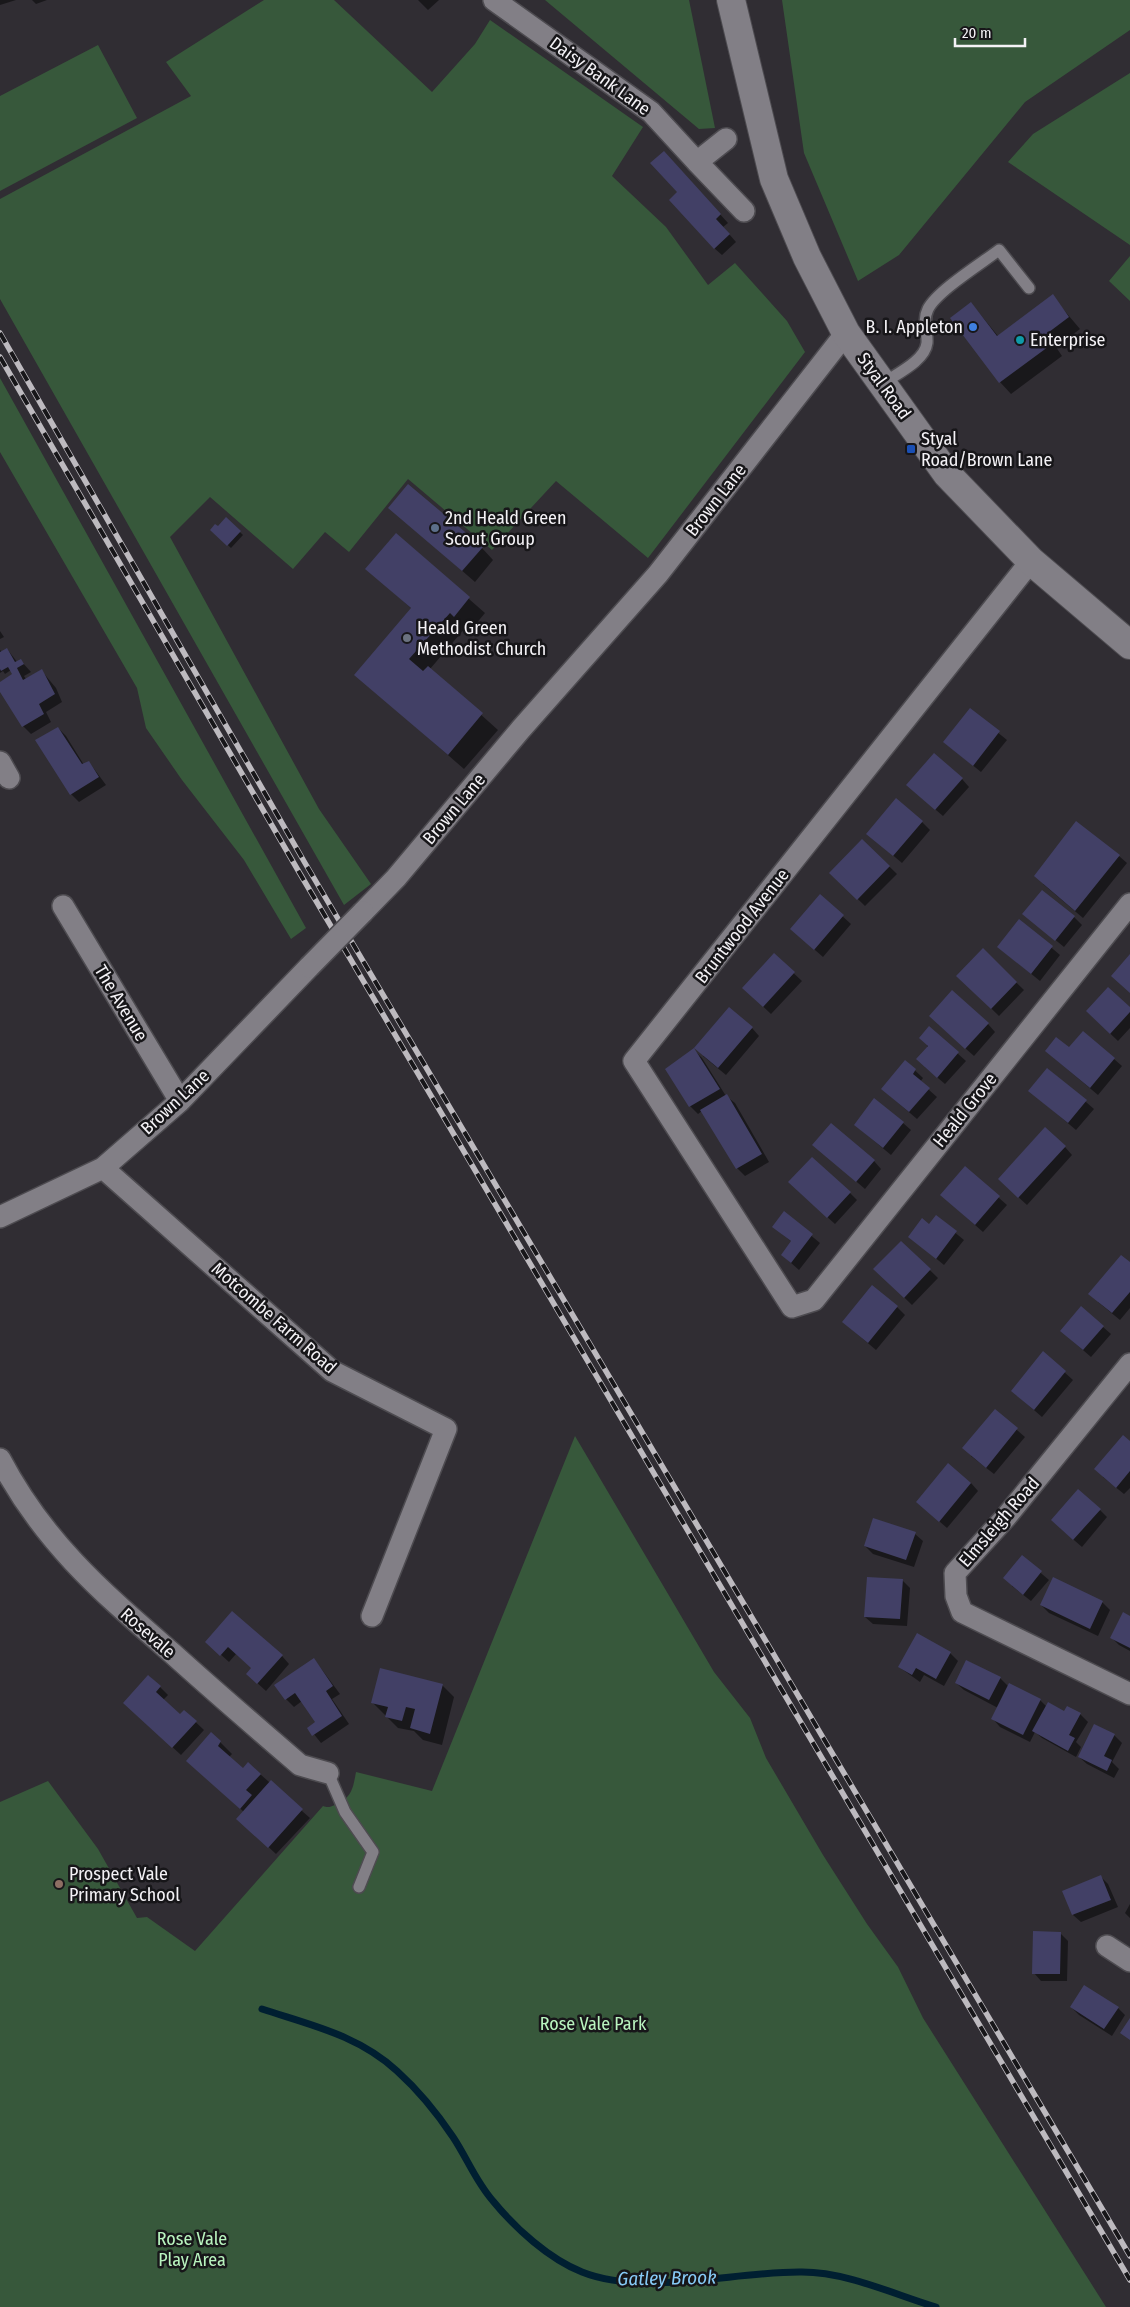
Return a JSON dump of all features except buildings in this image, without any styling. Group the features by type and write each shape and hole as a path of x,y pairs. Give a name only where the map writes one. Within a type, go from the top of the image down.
{"main road":[{"name":"Styal Road","path":"731,0 774,179 807,257 846,333 947,474 1032,561 1130,645"}],"street":[{"name":"Daisy Bank Lane","path":"494,0 651,112 744,211"},
{"path":"697,162 726,139"},
{"name":"Brown Lane","path":"0,1217 103,1168 180,1100 396,878 521,730 658,574 846,333"},
{"name":"Bruntwood Avenue","path":"792,1308 634,1061 1032,561"},
{"name":"Heald Grove","path":"792,1308 814,1300 1130,904"},
{"name":"The Avenue","path":"63,906 180,1100"},
{"name":"Motcombe Farm Road","path":"103,1168 332,1371 446,1429 372,1616"},
{"name":"Elmsleigh Road","path":"1130,1364 1006,1517 955,1573 956,1596 962,1612 1130,1694"},
{"name":"Rosevale","path":"0,1459 17,1492 55,1544 103,1594 300,1766 328,1773"},
{"path":"1107,1946 1130,1961"}],"lane":[{"path":"882,384 923,354 927,342 924,328 927,310 936,298 999,250 1029,288"},
{"path":"328,1773 345,1812 373,1852 359,1888"}],"green space":[{"path":"264,0 334,0 432,92 475,44 490,20 643,127 612,176 666,227 708,285 735,263 787,321 805,352 648,558 556,481 492,550 408,479 349,552 325,532 293,569 210,497 170,537 319,809 371,884 344,905 0,299 0,199 191,96 166,62"},
{"path":"545,0 689,0 715,128 699,129"},
{"path":"782,0 1130,0 1130,30 1025,102 899,255 858,281 804,153"},
{"path":"98,45 137,118 0,191 0,96"},
{"path":"1130,73 1130,245 1008,162 1033,134"},
{"path":"1130,256 1130,301 1109,281"},
{"path":"0,378 306,928 291,939 244,860 182,780 146,728 137,688 0,452"},
{"name":"Rose Vale Park","path":"575,1436 714,1672 750,1718 766,1758 823,1855 867,1924 898,1967 923,2018 1106,2307 0,2307 0,1802 48,1781 98,1849 137,1918 147,1917 195,1951 323,1806 335,1805 348,1796 353,1788 356,1772 432,1791"}],"waterway":[{"name":"Gatley Brook","path":"262,2009 333,2032 366,2048 397,2071 420,2094 440,2119 487,2194 502,2211 533,2242 557,2259 582,2272 607,2279 661,2283 776,2273 819,2273 853,2280 936,2307"}],"railway":[{"path":"0,333 305,863 1130,2256"},
{"path":"0,357 299,872 1130,2280"}],"place":[{"name":"B. I. Appleton","path":"973,327"},
{"name":"Enterprise","path":"1020,340"},
{"name":"Styal Road/Brown Lane","path":"911,449"},
{"name":"2nd Heald Green Scout Group","path":"435,528"},
{"name":"Heald Green Methodist Church","path":"407,638"},
{"name":"Prospect Vale Primary School","path":"59,1884"}],"park label":[{"name":"Rose Vale Play Area","path":"192,2249"}]}
